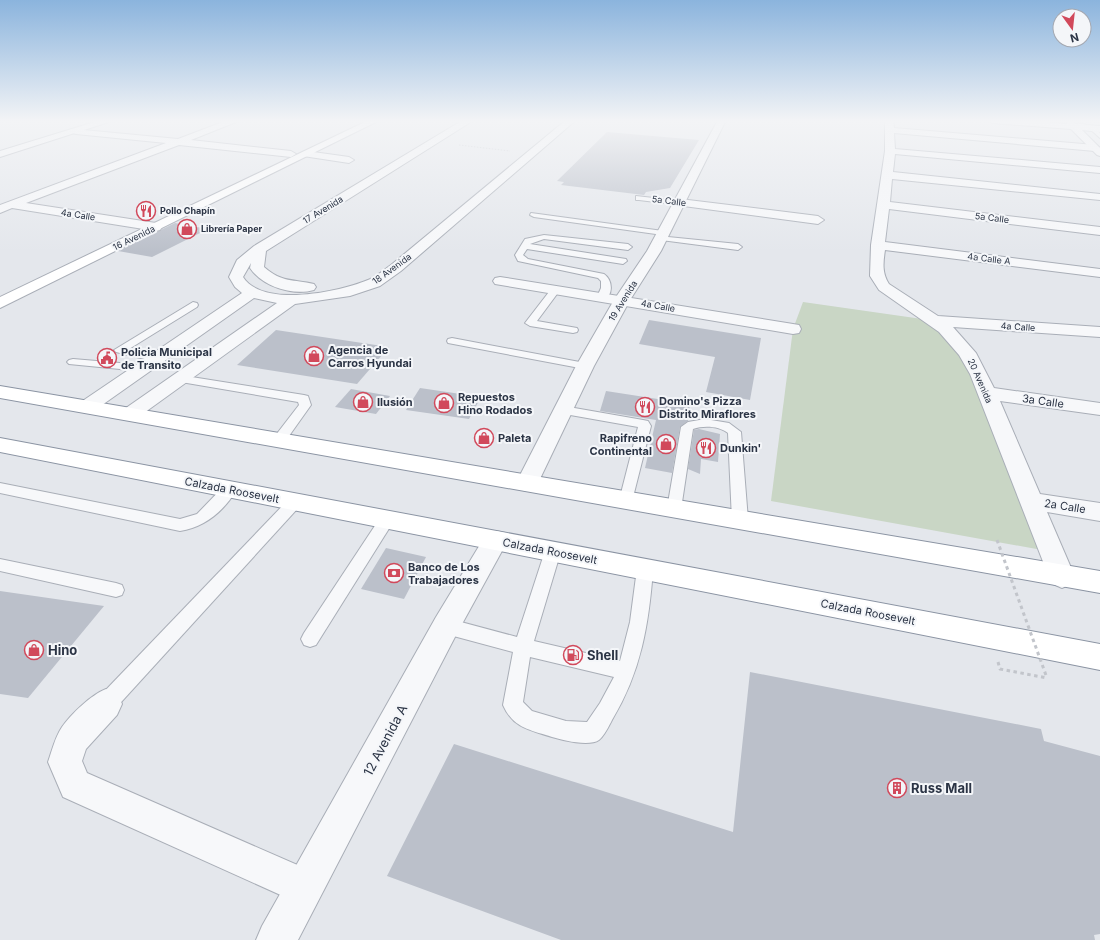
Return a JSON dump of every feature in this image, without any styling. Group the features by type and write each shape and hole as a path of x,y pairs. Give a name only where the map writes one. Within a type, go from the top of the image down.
{"main road":[{"name":"16 Avenida","path":"0,292 270,164"},
{"name":"16 Avenida","path":"0,303 286,164"},
{"path":"0,392 88,406 1062,577 1100,582"},
{"name":"Calzada Roosevelt","path":"0,445 294,503 496,540 1100,657"}],"street":[{"path":"0,209 6,204 118,164"},
{"name":"17 Avenida","path":"291,300 271,298 241,286 236,276 242,263 259,249 398,164"},
{"name":"18 Avenida","path":"130,414 291,300 345,293 375,283 396,268 520,164"},
{"name":"19 Avenida","path":"527,483 586,366 622,300 646,265 700,164"},
{"name":"20 Avenida","path":"888,164 876,265 877,276 884,287 900,299 936,321 967,353 986,394 1062,577"},
{"path":"1032,164 1100,170"},
{"path":"886,175 1100,197"},
{"name":"5a Calle","path":"680,203 818,220"},
{"name":"4a Calle","path":"6,204 156,227"},
{"name":"5a Calle","path":"883,205 1100,231"},
{"name":"4a Calle A","path":"878,245 1100,273"},
{"path":"259,249 256,268 268,279 290,286 323,288 357,281 396,268"},
{"name":"4a Calle","path":"500,280 793,329"},
{"path":"88,406 253,292"},
{"name":"4a Calle","path":"936,321 1100,332"},
{"name":"3a Calle","path":"986,394 1100,409"},
{"name":"2a Calle","path":"1030,501 1100,512"},
{"name":"12 Avenida A","path":"276,940 446,626 496,540"},
{"path":"106,704 73,739 65,762 75,785 305,887"}],"lane":[{"name":"5a Calle","path":"639,198 680,203"},
{"path":"534,215 738,247"},
{"path":"602,297 607,285 604,278 525,261 519,257 525,246 532,239 544,237 628,247"},
{"path":"525,246 623,261"},
{"path":"555,290 530,323 573,330"},
{"path":"157,359 120,350 193,305"},
{"path":"452,341 586,366"},
{"path":"73,362 120,366 139,371"},
{"path":"179,379 304,399 305,405 279,440"},
{"path":"563,410 643,424 645,426 626,501"},
{"path":"674,509 687,427 692,424 722,425 730,428 734,432 740,520"},
{"path":"0,488 180,525 192,524 203,519 230,490"},
{"path":"106,704 294,503"},
{"path":"310,639 387,520"},
{"path":"553,552 523,648 514,684 513,705 526,718 566,731 592,733 612,703 625,671 638,630 646,569"},
{"path":"0,564 116,590"},
{"path":"446,626 523,648 625,671"}],"path":[{"path":"996,540 1047,678 1000,669"}],"green space":[{"path":"803,302 936,321 955,339 1053,552 771,501 793,329"}],"building":[{"path":"574,164 685,164 670,188 646,192 644,195 561,185 564,182 557,181"},
{"path":"175,223 208,229 152,257 118,251"},
{"path":"649,320 761,338 750,400 706,392 715,357 639,344"},
{"name":"Agencia de Carros Hyundai","path":"276,330 389,347 357,384 237,365"},
{"name":"Repuestos Hino Rodados","path":"420,388 481,397 469,419 406,410"},
{"name":"Ilusión","path":"351,389 390,396 376,414 335,407"},
{"path":"606,391 690,404 688,421 680,427 672,473 645,468 656,420 600,411"},
{"path":"699,429 720,434 718,462 701,459 700,474 688,469 694,430"},
{"name":"Banco de Los Trabajadores","path":"386,548 426,557 404,599 361,589"},
{"name":"Hino","path":"0,591 104,606 28,698 0,694"},
{"name":"Russ Mall","path":"750,672 1041,729 1044,741 1100,756 1100,934 1094,935 1095,940 561,940 387,876 454,744 733,832"}],"place":[{"name":"Pollo Chapín","path":"146,211"},
{"name":"Librería Paper","path":"187,229"},
{"name":"Agencia de Carros Hyundai","path":"314,356"},
{"name":"Policia Municipal de Transito","path":"107,358"},
{"name":"Ilusión","path":"363,402"},
{"name":"Repuestos Hino Rodados","path":"444,403"},
{"name":"Domino's Pizza Distrito Miraflores","path":"645,407"},
{"name":"Paleta","path":"484,438"},
{"name":"Rapifreno Continental","path":"666,444"},
{"name":"Dunkin'","path":"706,448"},
{"name":"Banco de Los Trabajadores","path":"394,573"},
{"name":"Hino","path":"34,650"},
{"name":"Shell","path":"573,655"},
{"name":"Russ Mall","path":"897,788"}]}
